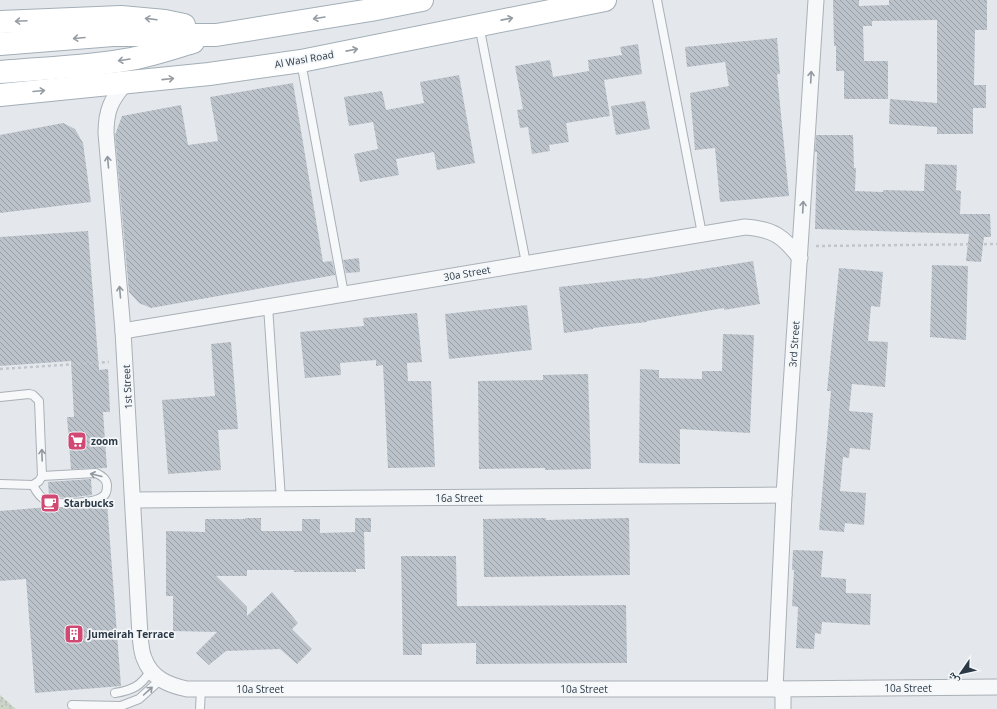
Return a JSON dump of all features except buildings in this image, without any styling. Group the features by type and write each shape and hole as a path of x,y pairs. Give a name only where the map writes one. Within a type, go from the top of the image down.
{"main road":[{"path":"0,72 80,66 125,60 156,53 216,35 371,10 422,0"},
{"name":"Al Wasl Road","path":"2,96 209,74 301,61 605,0"},
{"path":"0,22 128,17 186,25 216,35"},
{"path":"0,44 113,35 216,35"}],"street":[{"name":"3rd Street","path":"783,709 779,689 784,495 816,0"},
{"name":"1st Street","path":"126,83 116,94 110,106 106,119 106,133 123,331 134,500 140,636 144,658 161,678"},
{"name":"30a Street","path":"123,331 745,227 768,231 779,236 800,252"},
{"name":"16a Street","path":"134,500 784,495"},
{"name":"10a Street","path":"161,678 187,689 779,689 997,687"}],"lane":[{"path":"657,0 702,234"},
{"path":"479,25 526,263"},
{"path":"301,61 344,294"},
{"path":"268,306 281,499"},
{"path":"0,397 29,394 33,395 39,401 42,476 39,481 33,485 0,484"},
{"path":"33,485 42,498 48,502 56,503 96,500 103,497 107,490 107,483 103,476 96,473 42,476"},
{"path":"115,693 138,686 146,679 161,678"},
{"path":"72,706 121,706 138,699 161,678"},
{"path":"200,709 201,689"}],"path":[{"path":"800,252 997,244"},
{"path":"0,369 125,361"},
{"path":"0,700 12,709"}],"green space":[{"path":"0,695 16,709 0,709"}],"place":[{"name":"zoom","path":"77,441"},
{"name":"Starbucks","path":"50,503"},
{"name":"Jumeirah Terrace","path":"74,634"}]}
